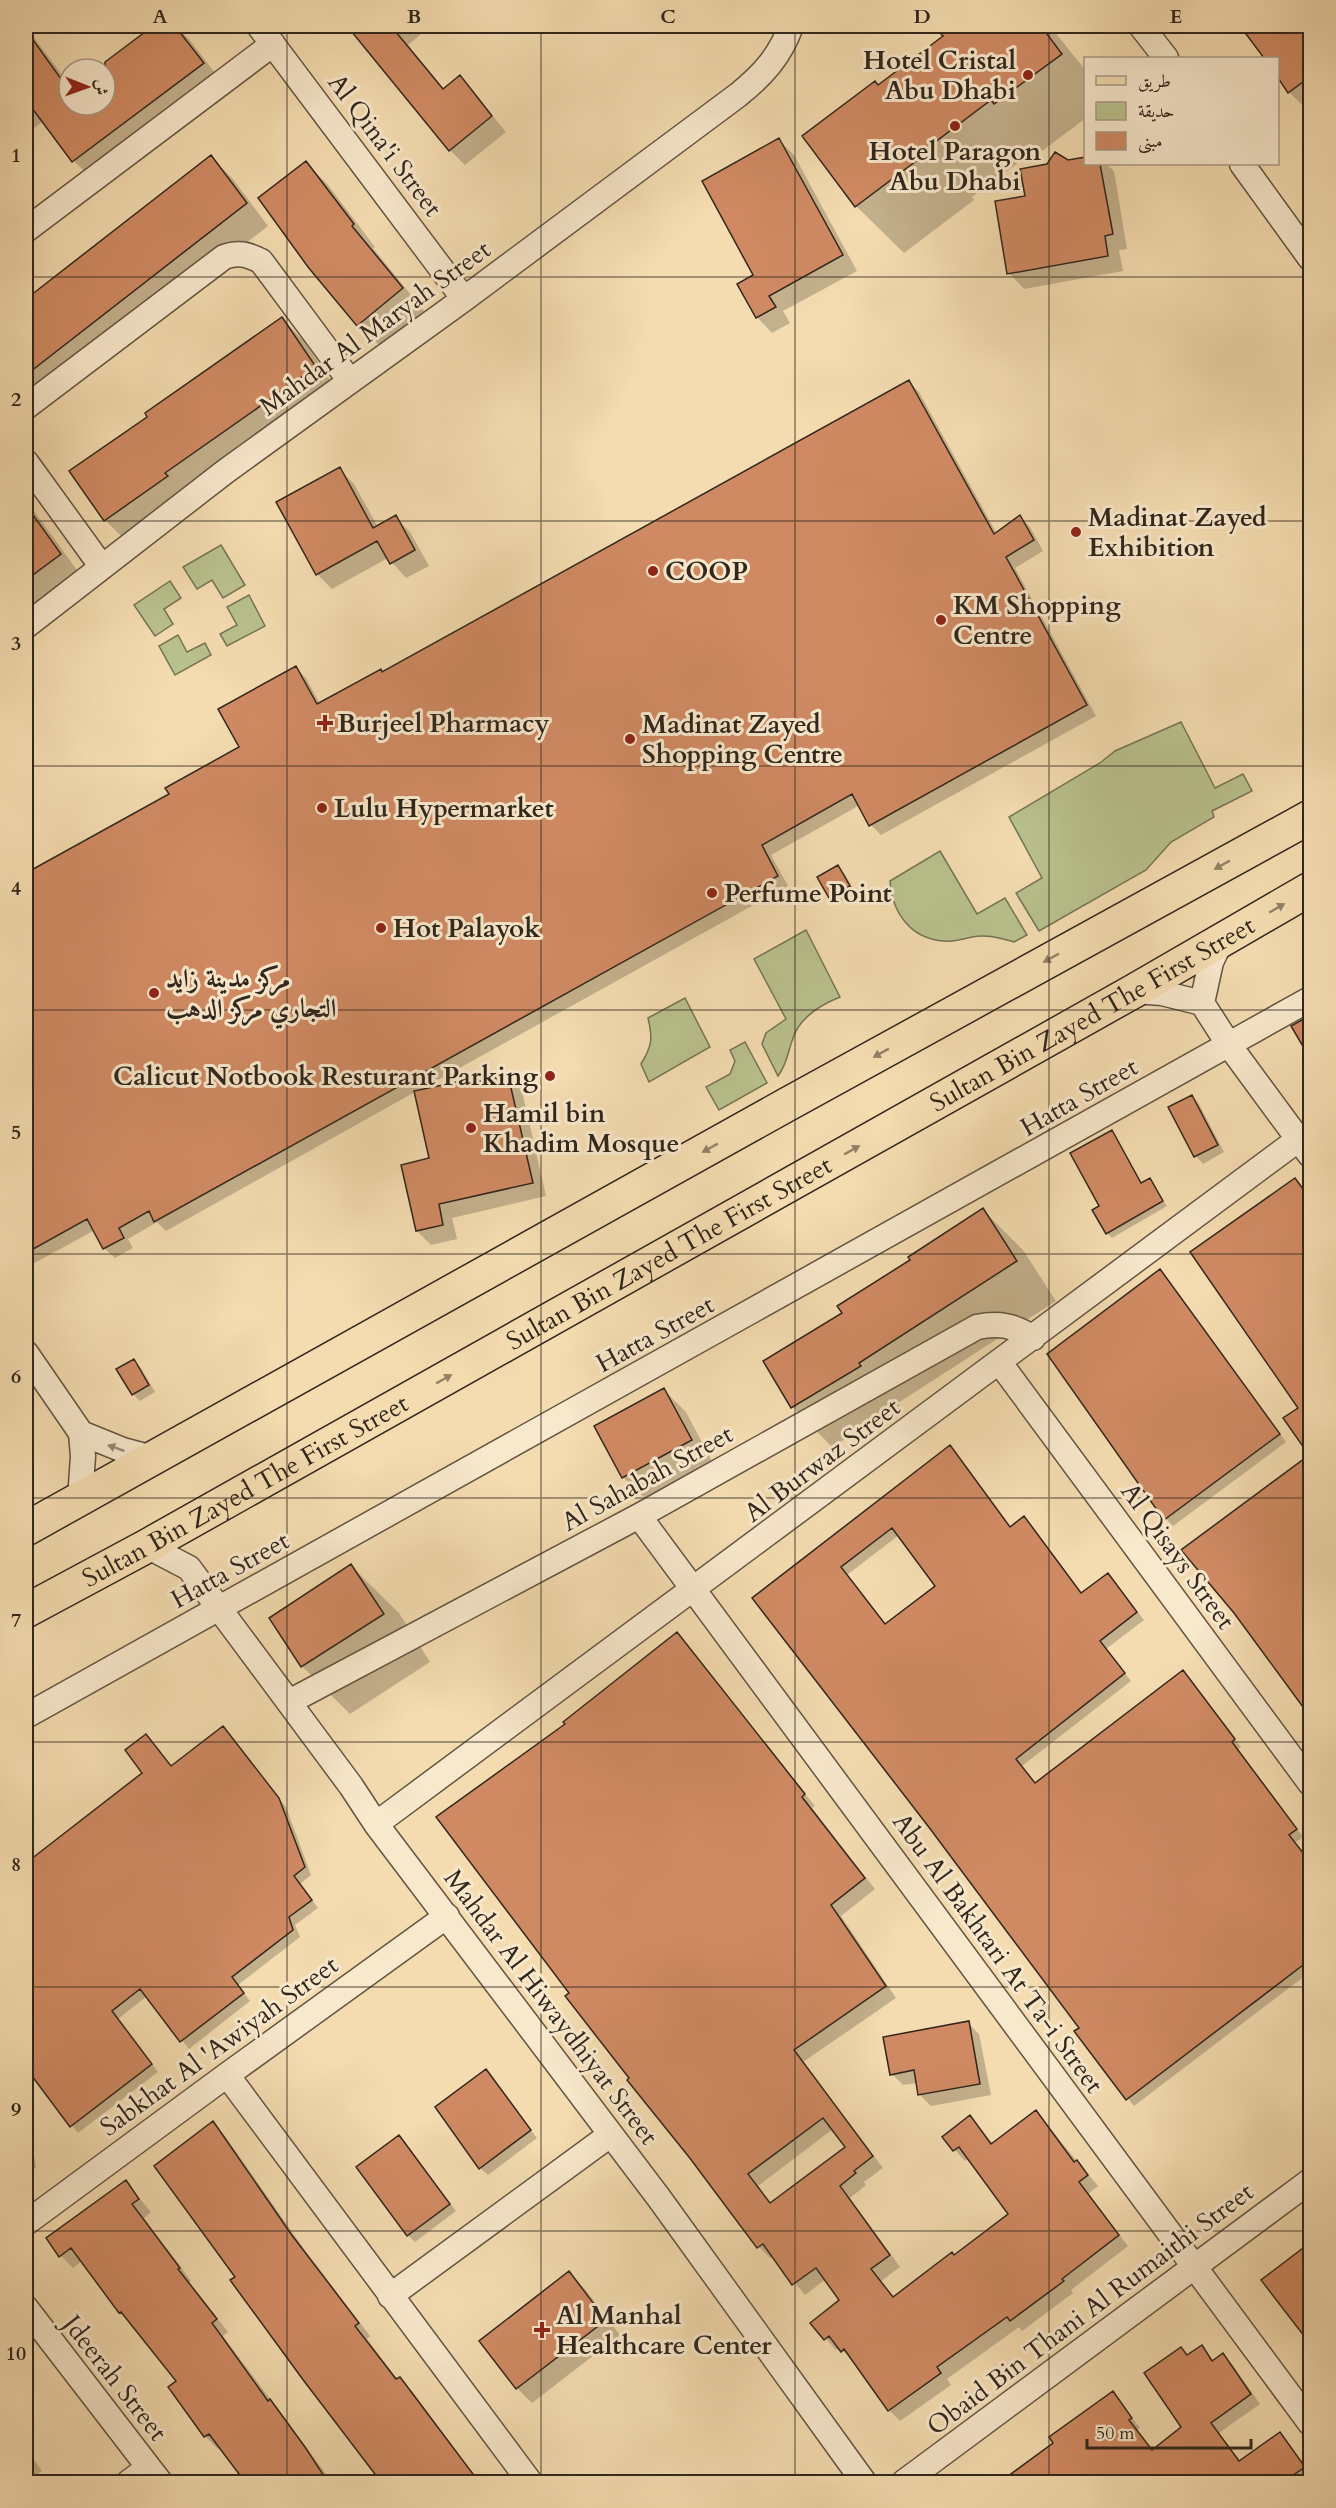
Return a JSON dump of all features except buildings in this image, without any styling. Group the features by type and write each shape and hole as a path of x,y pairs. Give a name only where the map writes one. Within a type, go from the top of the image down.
{"main road":[{"path":"26,1529 1051,958 1311,817"},
{"name":"Sultan Bin Zayed The First Street","path":"26,1611 183,1526 1311,889"}],"street":[{"name":"Mahdar Al Maryah Street","path":"760,78 779,52 791,26"},
{"name":"Mahdar Al Maryah Street","path":"26,626 226,471 464,299 760,78 784,64 794,49 803,26"},
{"path":"1142,26 1165,57"},
{"path":"29,219 266,35"},
{"name":"Al Qina'i Street","path":"266,35 464,299"},
{"path":"1243,165 1311,258"},
{"path":"26,407 224,257 236,253 249,255 261,261 350,381"},
{"path":"26,462 102,567"},
{"path":"1202,1003 1210,962 1221,941"},
{"path":"1134,991 1162,993 1202,1003 1229,1045 1307,1148"},
{"name":"Hatta Street","path":"26,1716 1311,999"},
{"name":"Al Burwaz Street","path":"376,1824 1033,1338 1307,1148"},
{"name":"Al Sahabah Street","path":"289,1702 639,1516 977,1327 1003,1324 1015,1327 1033,1338"},
{"path":"26,1353 81,1433 83,1456 80,1499"},
{"name":"Al Qisays Street","path":"1000,1363 1311,1783"},
{"path":"81,1433 123,1450 153,1458"},
{"name":"Abu Al Bakhtari At Ta-i Street","path":"639,1516 1311,2423"},
{"name":"Mahdar Al Hiwaydhiyat Street","path":"183,1526 189,1568"},
{"name":"Mahdar Al Hiwaydhiyat Street","path":"147,1546 189,1568 376,1824 659,2198 864,2482"},
{"name":"Sabkhat Al 'Awiyah Street","path":"26,2223 227,2074 447,1916"},
{"path":"227,2074 530,2482"},
{"path":"390,2296 610,2135"},
{"name":"Obaid Bin Thani Al Rumaithi Street","path":"904,2482 1311,2181"},
{"name":"Jdeerah Street","path":"26,2308 154,2475"},
{"path":"129,2482 154,2475"}],"green space":[{"path":"221,545 245,585 223,598 212,580 197,589 183,567"},
{"path":"170,581 181,598 164,609 173,624 155,636 134,605"},
{"path":"249,595 265,626 227,646 220,634 237,625 227,607"},
{"path":"178,635 187,652 205,643 211,655 175,675 159,646"},
{"path":"1181,722 1215,788 1243,774 1252,791 1212,811 1214,817 1171,842 1146,870 1039,931 1016,893 1042,878 1009,817 1100,763 1115,751"},
{"path":"940,851 977,914 1005,898 1027,935 1014,942 983,936 948,941 932,939 913,930 899,914 890,881"},
{"path":"806,930 840,997 825,1004 799,1026 778,1076 762,1044 766,1033 786,1019 754,959"},
{"path":"685,998 710,1047 649,1082 641,1064 650,1042 651,1032 648,1018"},
{"path":"745,1042 767,1083 719,1110 706,1087 730,1074 735,1061 730,1050"}],"place":[{"name":"Hotel Cristal Abu Dhabi","path":"1028,75"},
{"name":"Hotel Paragon Abu Dhabi","path":"955,126"},
{"name":"Madinat Zayed Exhibition","path":"1076,532"},
{"name":"COOP","path":"653,571"},
{"name":"KM Shopping Centre","path":"941,620"},
{"name":"Burjeel Pharmacy","path":"325,723"},
{"name":"Madinat Zayed Shopping Centre","path":"630,739"},
{"name":"Lulu Hypermarket","path":"322,808"},
{"name":"Perfume Point","path":"712,893"},
{"name":"Hot Palayok","path":"381,928"},
{"name":"مركز مدينة زايد التجاري مركز الدهب","path":"154,993"},
{"name":"Calicut Notbook Resturant Parking","path":"550,1076"},
{"name":"Hamil bin Khadim Mosque","path":"471,1128"},
{"name":"Al Manhal Healthcare Center","path":"542,2330"}]}
